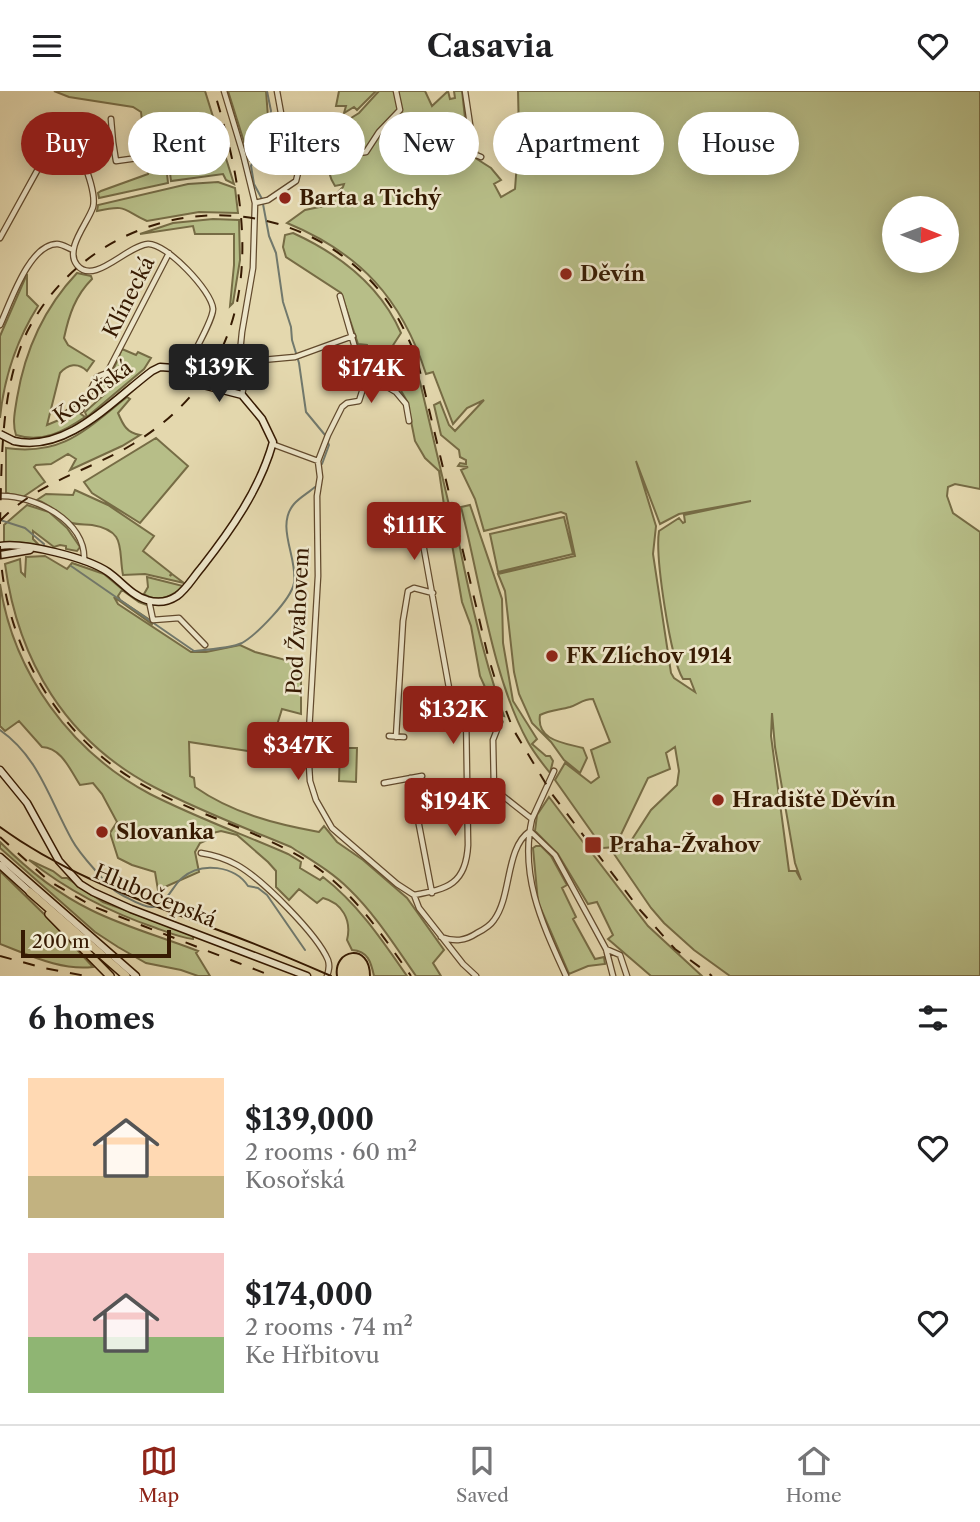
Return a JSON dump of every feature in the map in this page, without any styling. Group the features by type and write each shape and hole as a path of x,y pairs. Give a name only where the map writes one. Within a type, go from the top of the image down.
{"main road":[{"path":"30,892 88,956 110,976"},
{"path":"30,892 126,976"}],"street":[{"path":"0,546 22,545 84,561 106,571 135,594 149,601 164,601 178,595 217,548 250,497 272,444 262,419 242,395 244,385 239,362 253,268 258,202 224,91"},
{"path":"278,91 282,112"},
{"path":"365,152 400,110 396,91"},
{"path":"466,91 475,156 481,157"},
{"path":"114,148 116,161 128,159"},
{"path":"0,238 35,175"},
{"path":"86,175 94,203 73,250 75,263 88,272 99,270 141,245 154,244 169,253 201,288 213,306 212,314 184,372"},
{"path":"258,202 268,200 296,181 297,175"},
{"path":"0,325 31,261 51,246 59,244 73,250"},
{"name":"Klínecká","path":"67,413 73,409 81,410 97,377 107,373 169,253"},
{"path":"340,296 362,372 375,377 396,392 406,404 409,421"},
{"path":"239,362 297,356 353,337"},
{"name":"Kosořská","path":"0,434 14,441 35,444 55,440 80,426 155,369 168,367 184,372 203,385 242,395"},
{"name":"Pod Žvahovem","path":"367,376 359,401 346,403 342,407 318,461 318,576 309,737 310,781 316,800 332,828 397,884 414,895 419,908 440,937 476,976"},
{"path":"272,444 318,461"},
{"path":"0,496 16,497 43,506 59,515 84,546 84,561"},
{"path":"405,534 422,538 451,699 466,711"},
{"path":"0,555 22,550 43,551"},
{"path":"396,737 403,621 408,591 414,588 433,593"},
{"path":"149,601 153,620 179,618 205,645"},
{"path":"414,895 432,893 452,884 466,865 466,711 471,701 483,692"},
{"path":"494,789 494,740 500,722"},
{"path":"389,736 404,737"},
{"name":"Hlubočepská","path":"0,770 27,803 59,862 79,884 131,909 307,976"},
{"path":"554,771 532,819 530,831 533,895 566,976"},
{"path":"384,783 422,776"},
{"path":"410,778 432,893"},
{"path":"467,781 494,789 532,819"},
{"path":"440,937 455,941 467,939 494,920 503,899 519,841 530,831"},
{"path":"530,831 555,855 606,949 612,976"},
{"path":"201,853 217,856 246,871 293,915 326,957 329,965 327,976"},
{"path":"0,857 136,976"},
{"path":"0,865 30,892"},
{"path":"606,949 620,955 627,976"}],"green space":[{"path":"54,91 205,91 212,112 141,112 133,107 69,97"},
{"path":"228,91 266,91 268,112 244,112 244,142"},
{"path":"339,91 376,91 357,110 354,107 344,112 346,106 336,106"},
{"path":"379,91 425,91 432,106 448,91 450,99 455,98 454,91 462,91 464,112 379,112 379,175 479,175 479,160 491,168 493,175 501,180 494,184 501,197 515,189 516,175 664,175 664,112 518,112 518,91 980,91 980,489 955,484 948,487 947,496 953,513 980,532 980,976 730,976 694,950 651,908 612,851 629,844 651,810 677,785 679,771 675,747 666,753 670,769 648,778 615,847 603,848 555,780 565,763 591,783 599,777 591,750 610,742 593,699 540,715 542,730 547,736 583,748 587,758 580,773 564,760 532,723 519,694 505,591 498,574 575,556 566,514 561,512 484,531 475,499 461,470 468,467 458,466 460,463 466,464 466,460 460,457 459,450 441,435 434,405 440,402 449,425 455,431 484,400 467,408 453,424 433,372 426,374 416,347 391,301 357,264 313,235 287,223 305,210 324,206 344,184 335,186 330,175 365,175 365,112 360,112","holes":["636,461 660,524 679,514 751,501 684,515 685,522 679,518 659,531 661,583 673,651 683,679 690,679 695,692 671,673 653,554 656,526","772,713 775,747 795,863 801,880 796,871 789,871 771,736"]},
{"path":"230,171 234,184 226,180 224,175 230,175"},
{"path":"145,175 167,175 168,183 99,198 98,193"},
{"path":"170,175 216,175 171,181"},
{"path":"218,182 235,188 238,213 199,212 147,221 120,208 97,211 98,205 188,184"},
{"path":"213,219 239,220 240,260 233,303 230,306 234,234 195,234 193,226 140,234 173,223"},
{"path":"293,233 342,261 370,286 392,316 401,333 377,370 372,367 367,345 358,344 341,293 286,257 283,247 285,235"},
{"path":"77,273 91,276 92,279 73,306 64,338 68,345 94,361 87,371 73,365 60,373 47,425 78,412 85,417 52,435 35,438 16,435 14,421 17,398 31,347 46,315"},
{"path":"27,274 27,295 38,306 12,360 0,418 0,336"},
{"path":"122,349 151,358 144,369 87,417 85,412 104,395 99,389 99,382 111,375"},
{"path":"411,354 449,505 444,505 439,471 425,458 415,441 407,401 400,389 402,372"},
{"path":"127,397 130,399 118,413 126,428 140,435 70,470 76,459 68,454 51,464 36,465 34,467 45,482 23,497 6,493 6,448 43,448 58,444 85,430"},
{"path":"156,438 188,466 140,523 92,493 84,482"},
{"path":"75,490 108,505 154,536 143,551 171,573 170,576 172,574 184,583 145,574 123,575 119,543 111,532 92,525 69,522 48,505 37,500 46,494 73,495"},
{"path":"27,505 49,512 67,528 80,547 77,551 66,549 66,546 54,547 33,531 33,539 41,547 4,542 4,525"},
{"path":"470,505 502,599 503,643 513,701 537,739 532,744 553,761 550,773 530,746 505,688 496,658 461,507"},
{"path":"452,509 481,639 504,716 497,714 480,676 471,626 462,602 446,510"},
{"path":"564,517 573,554 498,572 490,534"},
{"path":"45,556 67,569 72,563 104,574 129,595 122,590 118,596 120,600 153,622 152,624 114,597 118,604 191,652 206,652 240,645 255,652 301,664 301,714 282,709 268,754 189,742 190,776 194,778 195,787 239,811 319,832 324,826 337,842 363,860 407,898 444,950 433,963 441,976 416,976 367,909 342,883 321,867 291,847 154,787 95,746 72,722 51,695 21,633 5,564 20,559 21,572 25,576 26,557"},
{"path":"147,577 183,586 170,596 149,597 144,594 148,587"},
{"path":"0,584 7,617 32,678 71,733 121,777 150,794 288,854 301,862 300,868 320,880 323,877 358,911 407,976 374,976 368,958 352,950 347,940 347,919 340,908 323,898 317,903 299,889 289,900 276,887 276,871 237,835 221,831 208,834 207,840 200,843 195,852 199,872 158,890 155,872 118,858 110,833 117,822 93,783 80,785 60,756 49,748 42,747 19,721 5,731 0,726"},
{"path":"340,748 357,748 356,782 339,781"},
{"path":"549,797 586,846 584,849 588,853 591,852 648,926 702,976 651,976 608,939 613,935 597,902 588,904 558,854 535,831 537,815"},
{"path":"0,842 42,880 78,903 117,922 198,951 196,953 210,976 198,976 146,963 118,947 95,932 0,848"},
{"path":"541,846 551,856 567,885 562,888 576,917 573,919 595,959 604,957 605,964 588,966 569,974 538,902 533,848"},
{"path":"29,860 62,878 67,878 103,902 193,935 193,939 169,933 105,908 74,891"},
{"path":"0,871 93,967 69,967 0,944"}],"waterway":[{"path":"262,199 254,184 251,166 265,135 271,111 267,91"},
{"path":"263,204 269,236 276,253 283,302 299,363 306,412 325,435 329,445 322,464"},
{"path":"71,566 194,651 238,645 264,625 291,590 294,573 287,532 289,513 294,504 315,487"},
{"path":"0,520 25,528 44,544"},
{"path":"0,730 25,753 74,844 114,890 136,903 152,907 161,903 179,881 190,873 208,868 226,870 242,879 248,886 258,888 267,895 305,950"}],"tram line":[{"path":"0,827 49,858 100,883 331,976"},
{"path":"337,976 340,960 352,953 364,958 370,976"}],"railway":[{"path":"0,521 30,496 133,444 177,410 209,372 229,330 240,285 242,239 238,190 214,91"},
{"path":"0,524 4,426 18,354 27,332 56,288 94,255 137,231 184,218 233,216 281,225 327,245 368,278 384,296 417,359 488,656 513,729 552,794 640,910 675,949 712,976"},
{"path":"0,546 4,584 26,657 44,690 66,720 92,748 121,771 154,791 291,851 325,873 353,899 411,976"},
{"path":"0,837 49,881 92,906 272,976"},
{"path":"0,956 86,976"}],"place":[{"name":"Barta a Tichý","path":"285,198"},
{"name":"Děvín","path":"566,274"},
{"name":"FK Zlíchov 1914","path":"552,656"},
{"name":"Hradiště Děvín","path":"718,800"},
{"name":"Slovanka","path":"102,832"},
{"name":"Praha-Žvahov","path":"593,845"}]}
